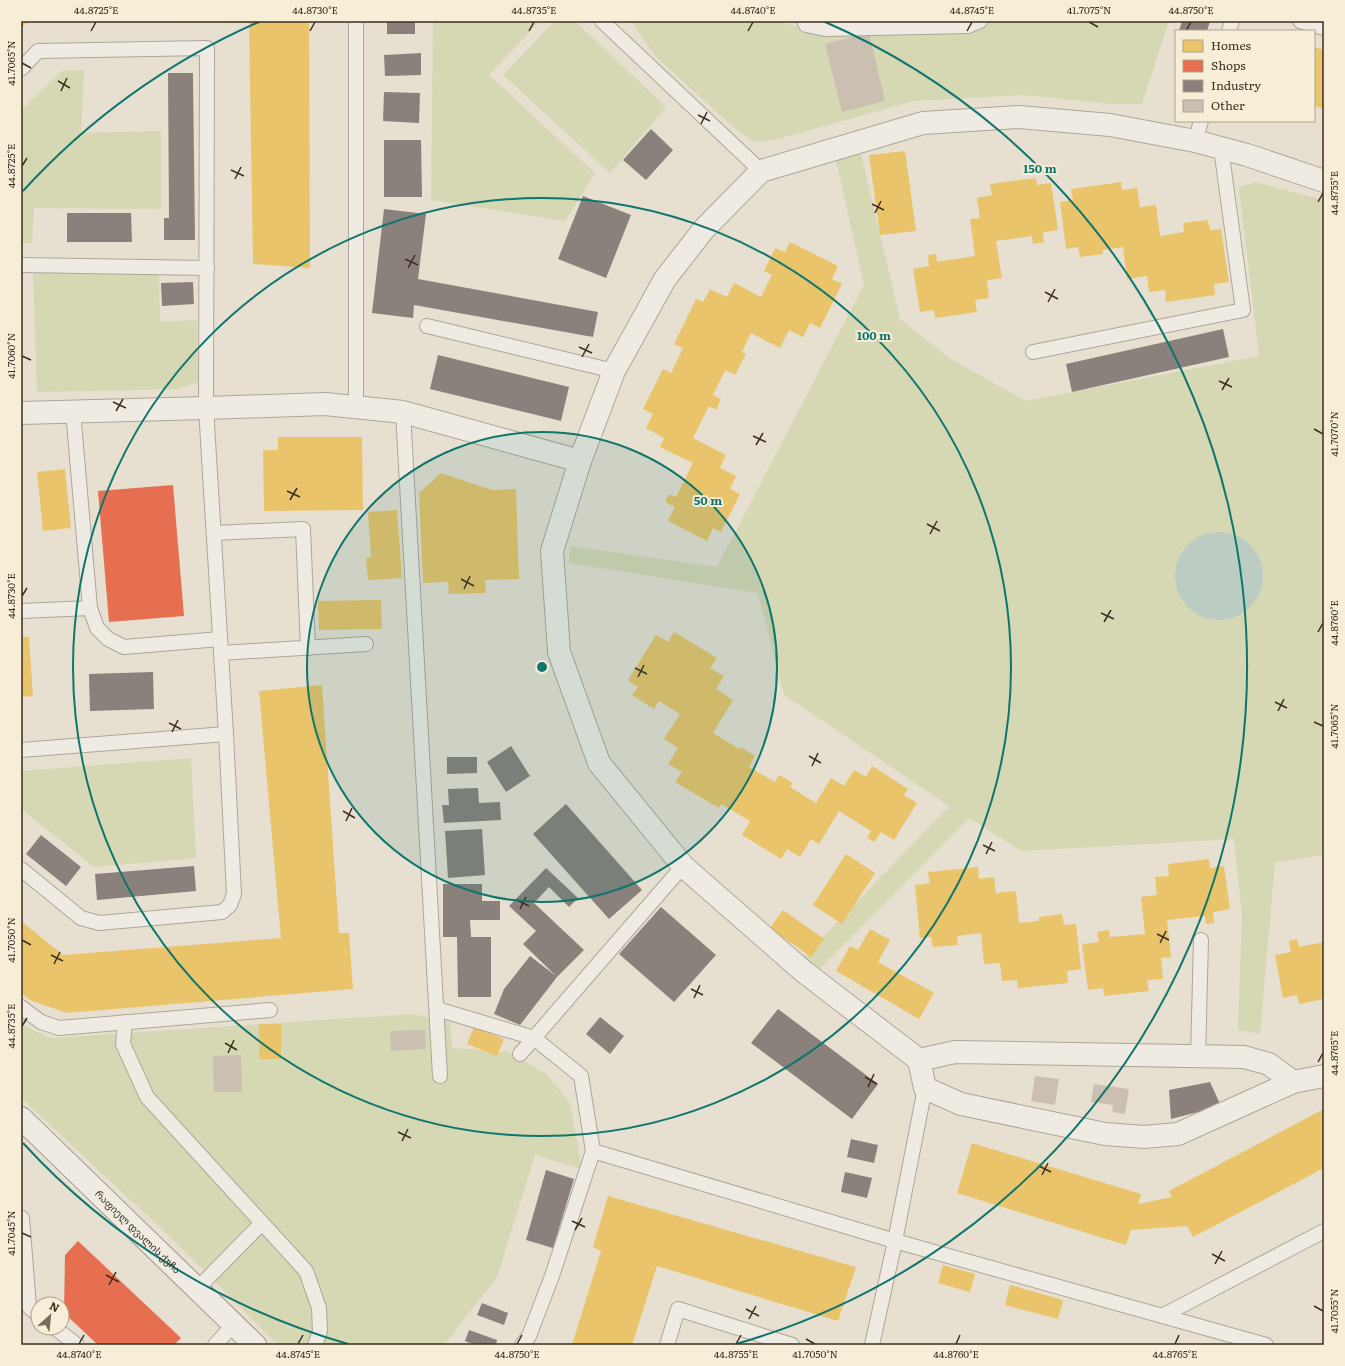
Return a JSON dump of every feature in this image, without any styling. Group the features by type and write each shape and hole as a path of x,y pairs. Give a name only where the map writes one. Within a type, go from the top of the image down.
{"street":[{"path":"1324,181 1247,155 1221,148 1198,131 1019,117 923,123 761,171 704,229 665,279 614,370 580,461 552,551 559,652 599,763 683,866 803,971 919,1060 925,1088 960,1104 1105,1134 1144,1136 1178,1134 1293,1082 1324,1076"},
{"path":"21,413 325,404 404,412 580,461"},
{"path":"919,1060 955,1052 1244,1057 1269,1064 1293,1082"},
{"name":"რაფიელ დვალის ქუჩა","path":"21,1118 198,1288 255,1345"}],"lane":[{"path":"356,21 356,408"},
{"path":"601,21 761,171"},
{"path":"804,21 806,25 825,29 968,26 980,21"},
{"path":"1300,21 1324,28"},
{"path":"21,69 38,51 207,48 206,408 226,734 234,894 230,905 222,912 99,923 81,918 21,870"},
{"path":"1033,352 1243,310 1221,148"},
{"path":"21,265 207,268"},
{"path":"427,326 614,370"},
{"path":"73,411 90,608 97,628 108,639 124,647 220,646 308,648 366,644"},
{"path":"404,412 440,1076"},
{"path":"214,533 303,529 308,648"},
{"path":"21,611 90,608"},
{"path":"21,750 226,734"},
{"path":"520,1054 683,866"},
{"path":"1198,1057 1201,940"},
{"path":"21,1007 41,1022 59,1028 270,1010"},
{"path":"437,1010 534,1038 581,1076 593,1150 552,1276 529,1336 522,1345"},
{"path":"125,1022 123,1044 147,1097 306,1271 319,1308 320,1331 315,1345"},
{"path":"872,1345 895,1241 925,1088"},
{"path":"593,1150 895,1241 1266,1345"},
{"path":"22,1218 30,1308"},
{"path":"198,1288 262,1222"},
{"path":"1162,1316 1324,1231"},
{"path":"667,1345 678,1309 792,1345"},
{"path":"215,1345 234,1324"},
{"path":"65,1336 77,1345"}],"green space":[{"path":"433,21 540,21 489,75 595,173 565,221 431,200"},
{"path":"555,21 575,21 666,107 610,173 503,75"},
{"path":"631,21 778,21 793,26 808,21 1169,21 1142,104 1113,104 1022,95 914,101 778,139 754,142 731,125 655,56"},
{"path":"84,70 81,133 161,131 161,209 34,208 32,243 21,243 21,110 62,71"},
{"path":"861,154 900,319 949,358 1026,401 1259,356 1239,188 1255,182 1324,200 1324,855 1275,862 1260,1034 1238,1030 1242,915 1234,839 1021,851 969,818 820,969 804,957 949,806 784,695 758,593 569,563 570,546 717,567 864,285 836,160"},
{"path":"33,272 159,273 160,322 197,320 198,382 179,389 37,392"},
{"path":"191,758 196,858 94,867 21,809 21,771"},
{"path":"413,1014 450,1022 452,1048 508,1052 547,1075 570,1103 582,1169 535,1155 497,1277 444,1345 278,1345 166,1233 21,1098 21,1024 50,1038"}],"shaded area":[{"path":"1210,532 1228,532 1244,539 1256,551 1263,567 1263,585 1256,601 1244,613 1228,620 1210,620 1194,613 1182,601 1175,585 1175,567 1182,551 1194,539"}],"building: Homes":[{"path":"21,21 29,21 21,28"},
{"path":"178,21 309,21 310,268 253,264 249,23"},
{"path":"1315,47 1324,50 1324,109 1315,106"},
{"path":"905,151 916,231 880,235 869,155"},
{"path":"1036,178 1037,185 1051,183 1058,230 1043,232 1044,242 1033,244 1032,236 996,241 1002,278 987,280 989,298 975,300 977,312 935,318 934,310 920,312 913,269 929,266 928,255 936,254 937,262 975,256 970,219 980,218 977,198 992,195 990,184"},
{"path":"1121,182 1122,190 1137,188 1140,207 1156,205 1160,236 1184,232 1183,223 1208,220 1210,230 1221,229 1229,282 1214,284 1215,295 1166,302 1165,290 1149,292 1147,276 1127,279 1123,247 1103,250 1103,254 1080,257 1078,247 1066,249 1060,202 1073,200 1071,189"},
{"path":"790,242 838,266 832,279 842,284 820,328 810,323 803,337 789,330 780,348 751,333 742,352 746,354 735,375 725,370 713,395 721,399 716,410 709,406 693,438 726,455 720,468 736,476 730,489 740,494 721,532 713,528 707,541 668,521 675,507 665,502 669,494 676,497 693,463 660,447 664,438 646,428 653,414 643,409 663,369 671,373 683,348 674,344 696,299 703,302 710,289 727,297 734,283 761,297 772,275 764,271 775,248 785,252"},
{"path":"278,437 362,437 363,510 264,511 263,450 278,450"},
{"path":"65,469 71,528 43,531 37,472"},
{"path":"441,473 492,490 516,489 519,579 485,580 486,593 449,594 448,582 423,583 419,493"},
{"path":"397,510 402,578 368,580 366,558 371,557 368,512"},
{"path":"381,600 382,629 319,630 318,601"},
{"path":"674,632 717,658 710,668 724,676 716,689 733,700 713,733 739,749 740,747 755,756 749,767 775,782 779,775 793,783 790,787 816,803 831,778 844,786 854,770 866,777 872,766 908,789 904,795 917,803 894,840 881,832 874,842 867,838 871,831 839,811 819,844 811,839 800,857 787,849 781,859 742,835 750,821 721,804 719,808 675,782 682,772 668,764 678,748 664,739 680,714 659,701 654,709 632,695 638,687 628,680 656,635 668,642"},
{"path":"21,637 29,637 33,696 21,697"},
{"path":"322,685 339,933 349,933 353,989 67,1013 30,1000 21,993 21,921 63,955 281,938 259,691"},
{"path":"846,854 875,873 842,924 813,905"},
{"path":"1209,859 1210,868 1224,866 1230,909 1213,912 1214,923 1206,924 1205,916 1167,920 1171,957 1161,958 1163,979 1147,980 1149,991 1104,996 1103,988 1088,990 1082,944 1099,942 1097,932 1109,930 1110,937 1145,934 1141,897 1157,895 1155,877 1169,876 1168,864"},
{"path":"978,867 979,879 994,877 996,893 1016,891 1019,923 1039,921 1039,917 1062,914 1064,925 1076,924 1081,969 1067,971 1068,983 1018,988 1017,980 1002,981 1000,963 984,964 981,933 957,936 958,945 933,947 931,937 920,938 915,885 930,883 928,872"},
{"path":"783,910 824,939 811,957 770,928"},
{"path":"870,929 890,940 878,962 934,993 919,1019 836,971 850,946 858,950"},
{"path":"1297,939 1299,947 1324,942 1324,999 1299,1004 1297,995 1283,998 1275,955 1291,952 1289,941"},
{"path":"259,1024 281,1024 281,1059 259,1059"},
{"path":"474,1027 504,1039 497,1056 467,1044"},
{"path":"1324,1109 1324,1168 1193,1237 1187,1226 1131,1230 1126,1245 957,1193 972,1143 1141,1194 1138,1204 1172,1197 1169,1191"},
{"path":"608,1196 856,1267 838,1321 657,1266 632,1345 572,1345 601,1251 593,1247"},
{"path":"943,1265 975,1274 970,1292 938,1283"},
{"path":"1010,1285 1063,1300 1058,1319 1005,1305"}],"building: Shops":[{"path":"173,485 184,616 109,622 98,491"},
{"path":"78,1241 181,1338 174,1345 98,1345 70,1319 70,1296 64,1296 65,1255"}],"building: Industry":[{"path":"387,21 415,21 415,34 387,34"},
{"path":"1182,21 1210,21 1207,30 1179,30"},
{"path":"421,53 421,75 385,76 384,55"},
{"path":"168,73 193,73 195,240 164,240 164,218 169,218"},
{"path":"384,92 420,93 419,123 383,121"},
{"path":"651,129 673,150 646,180 623,160"},
{"path":"384,140 421,140 422,197 384,197"},
{"path":"583,196 631,215 606,278 558,259"},
{"path":"384,209 426,214 418,279 598,312 593,337 414,305 413,318 372,313"},
{"path":"67,213 131,213 132,242 67,242"},
{"path":"193,282 194,304 162,306 161,283"},
{"path":"1223,329 1229,357 1072,392 1066,364"},
{"path":"438,355 569,387 561,421 430,389"},
{"path":"153,672 154,709 90,711 89,674"},
{"path":"511,746 530,776 506,792 487,762"},
{"path":"447,757 477,757 477,773 447,774"},
{"path":"478,788 479,803 500,802 501,820 444,823 442,805 449,805 448,789"},
{"path":"566,804 642,890 609,919 533,834"},
{"path":"482,829 485,875 448,878 445,831"},
{"path":"41,835 81,867 66,886 26,854"},
{"path":"194,866 196,891 97,900 95,874"},
{"path":"546,868 578,898 569,907 549,887 534,903 584,950 557,977 520,1025 494,1014 504,989 530,956 556,976 523,944 536,931 509,906"},
{"path":"443,884 482,884 482,901 500,901 500,920 470,920 471,937 491,937 491,997 458,997 457,937 443,937"},
{"path":"661,907 716,955 674,1002 619,954"},
{"path":"778,1009 878,1084 852,1119 751,1043"},
{"path":"600,1017 624,1036 610,1054 586,1034"},
{"path":"1210,1082 1221,1106 1171,1119 1169,1090"},
{"path":"851,1139 878,1145 874,1163 847,1157"},
{"path":"546,1170 574,1179 553,1248 526,1240"},
{"path":"845,1172 872,1178 867,1198 841,1192"},
{"path":"482,1303 508,1313 504,1325 477,1315"},
{"path":"469,1330 497,1340 496,1345 475,1345 465,1341"}],"building: Other":[{"path":"869,33 885,101 842,112 825,44"},
{"path":"425,1030 426,1049 391,1051 390,1031"},
{"path":"241,1055 242,1092 214,1092 213,1056"},
{"path":"1035,1076 1059,1079 1055,1105 1031,1101"},
{"path":"1094,1084 1129,1089 1125,1114 1112,1112 1113,1105 1091,1102"}]}
